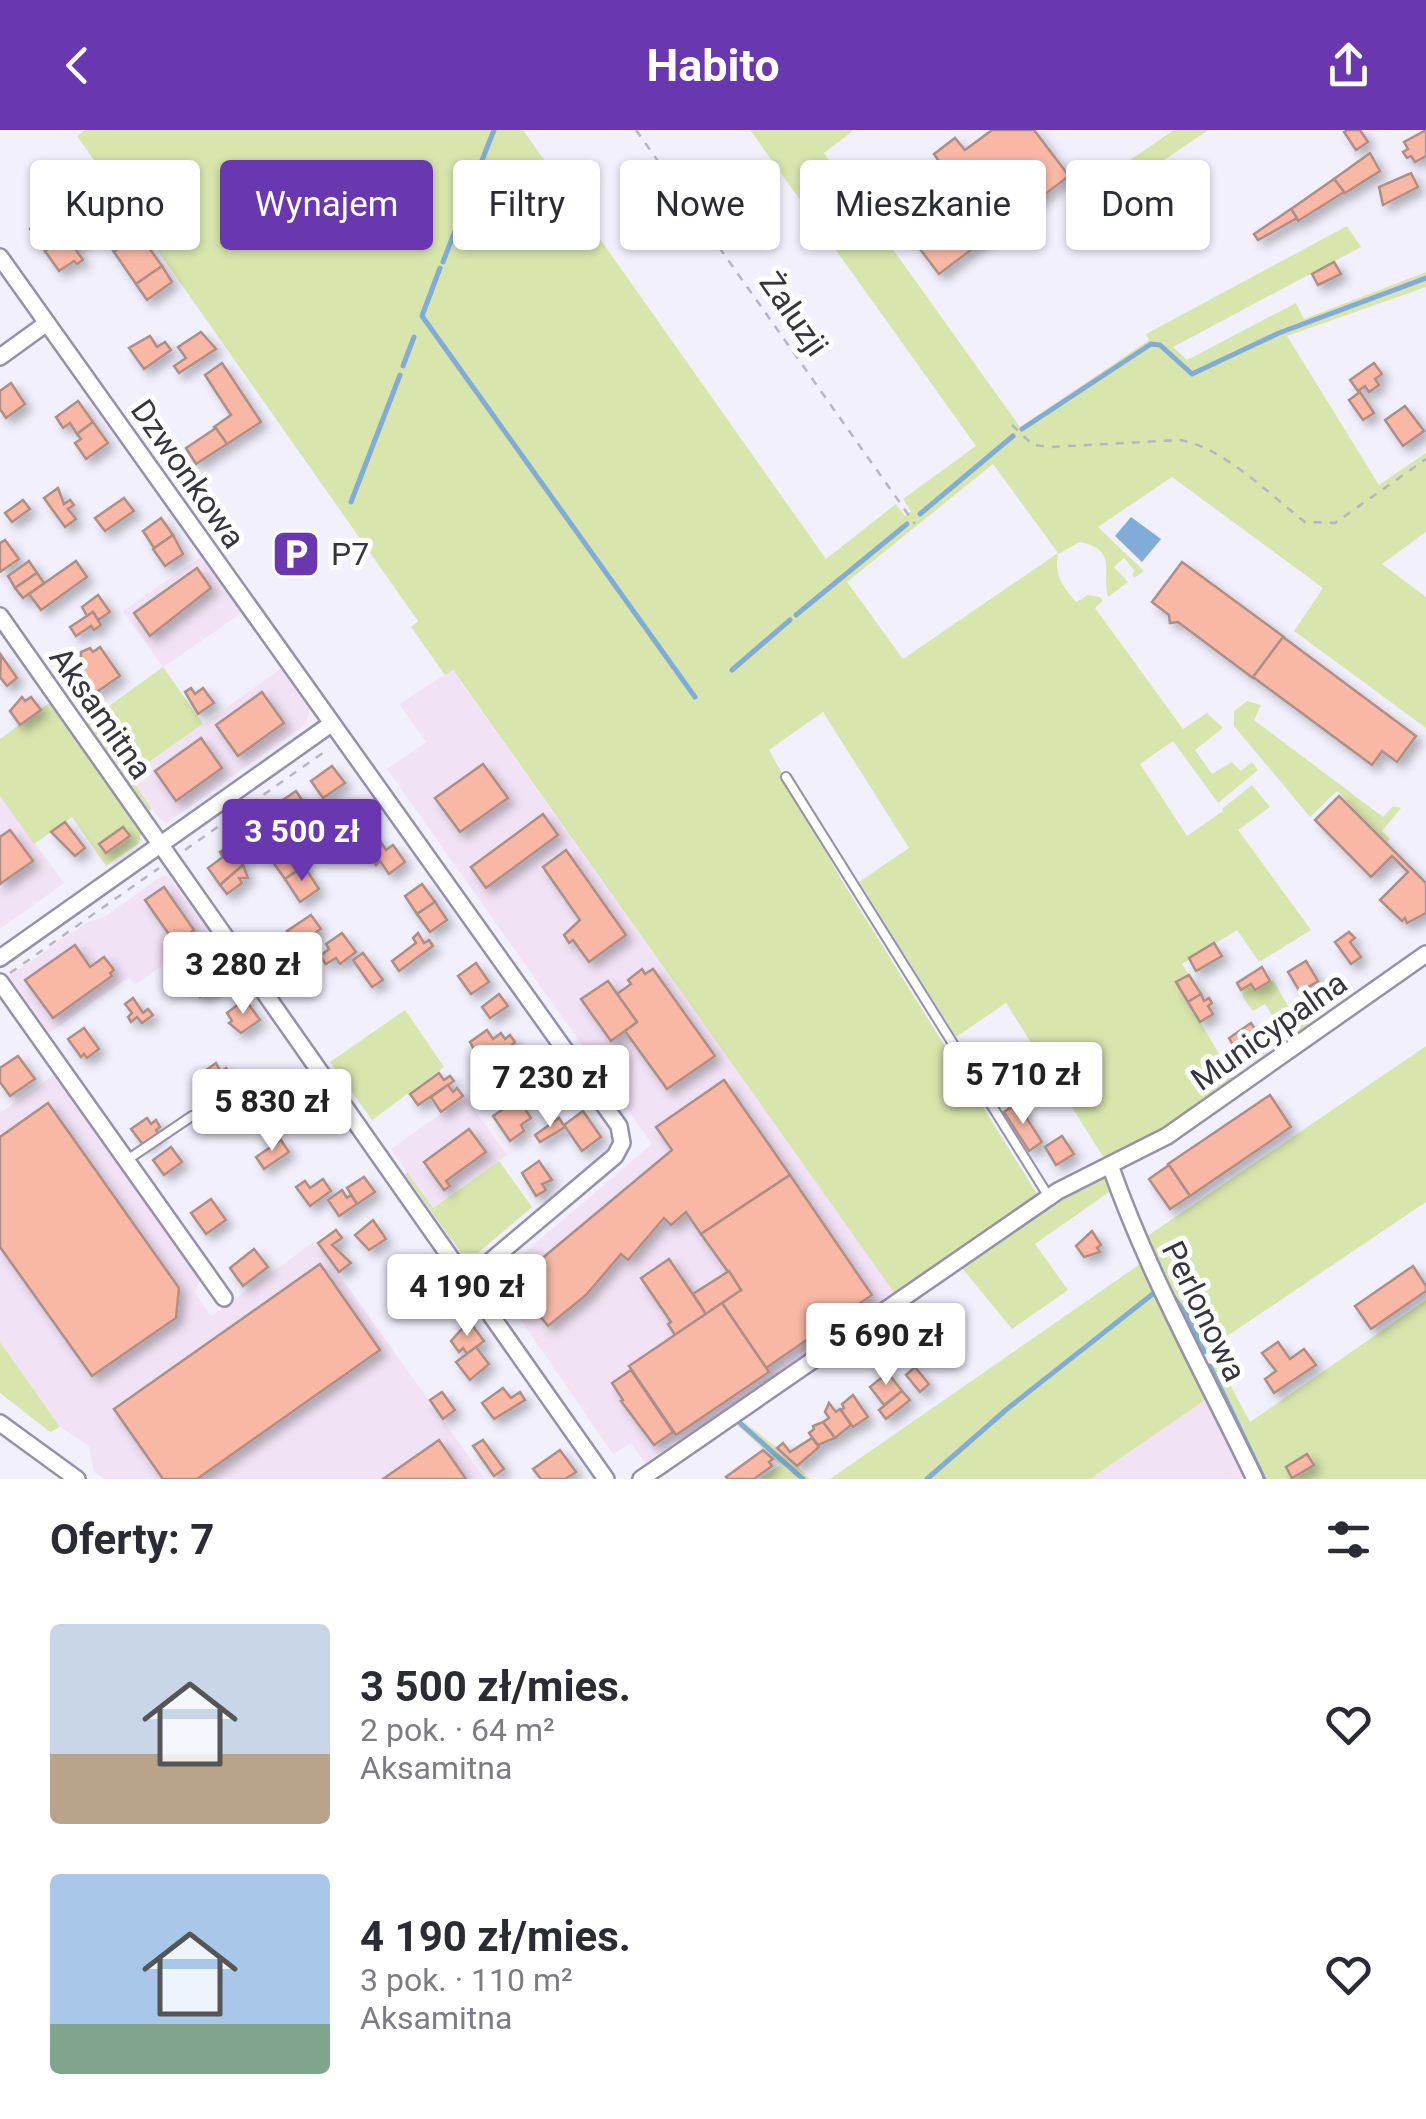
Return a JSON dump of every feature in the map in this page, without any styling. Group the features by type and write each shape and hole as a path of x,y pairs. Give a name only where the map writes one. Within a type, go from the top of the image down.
{"street":[{"name":"Dzwonkowa","path":"0,257 621,1131 622,1145 616,1156 468,1280"},
{"path":"0,357 47,323"},
{"name":"Aksamitna","path":"0,616 606,1479"},
{"path":"0,958 331,724"},
{"name":"Municypalna","path":"642,1479 1049,1197 1167,1136 1426,954"},
{"path":"5,981 224,1298"},
{"name":"Perlonowa","path":"1110,1164 1128,1218 1255,1479"},
{"path":"0,1423 77,1479"}],"lane":[{"path":"786,777 1049,1197"},
{"path":"127,1160 192,1116"}],"path":[{"name":"Żaluzji","path":"636,130 915,524"},
{"path":"1012,425 1034,445 1051,447 1194,442 1305,522 1319,525 1334,524 1426,459"},
{"path":"178,856 328,750"},
{"path":"5,981 6,976 164,865"}],"shaded area":[{"path":"202,556 243,612 163,667 123,611"},
{"path":"282,668 310,709 306,724 167,823 161,820 129,777"},
{"path":"452,670 895,1294 645,1463 631,1443 613,1454 498,1287 497,1276 652,1144 387,769 426,742 399,704"},
{"path":"0,796 64,883 0,929"},
{"path":"162,876 168,876 209,931 135,985 129,977 49,1033 9,976"},
{"path":"55,1074 201,1279 194,1292 211,1316 315,1241 485,1479 104,1479 94,1472 89,1446 60,1427 0,1342 0,1113"},
{"path":"465,1097 507,1155 432,1208 391,1149"},
{"path":"1211,1396 1251,1479 1090,1479"}],"green space":[{"path":"85,130 523,130 544,160 453,160 453,250 600,250 600,239 826,559 896,504 905,516 911,511 903,499 976,446 836,250 893,250 1020,427 1149,340 1146,334 1347,226 1361,247 1173,347 1187,360 1296,303 1304,319 1426,272 1426,287 1287,336 1379,485 1426,453 1426,532 1382,564 1426,597 1426,728 1294,631 1323,588 1172,477 1098,527 1144,571 1134,578 1135,571 1124,558 1114,567 1128,582 1108,597 1106,563 1100,551 1080,542 1058,554 1058,574 1067,590 1076,602 1088,595 1100,597 1103,601 1095,608 1183,729 1207,713 1223,728 1195,750 1212,774 1232,762 1241,771 1252,762 1258,770 1218,803 1173,741 1140,764 1187,836 1252,785 1270,807 1238,830 1311,930 1259,962 1237,930 1182,964 1189,975 1177,983 1234,1079 1151,1136 1107,1159 1006,1003 956,1037 859,882 909,848 823,712 769,750 842,881 1039,1197 895,1294 453,670 445,675 411,627 418,621 157,250 200,250 200,160 94,160 77,136","holes":["993,464 1058,553 903,659 847,582"]},
{"path":"750,130 854,130 824,153 829,160 800,160 800,200 780,172 780,160 771,160"},
{"path":"1174,130 1208,130 1164,160 1130,160"},
{"path":"163,667 203,724 129,776 152,809 149,811 87,722"},
{"path":"1247,701 1261,705 1254,720 1383,817 1393,806 1401,808 1382,831 1390,839 1387,842 1337,791 1310,817 1234,726 1234,711"},
{"path":"49,703 141,834 139,843 106,866 72,817 34,844 0,796 0,739"},
{"path":"1273,980 1299,1025 1308,1020 1309,1027 1282,1040 1265,1004 1253,1011 1241,990 1251,984 1256,990"},
{"path":"405,1010 444,1067 372,1120 330,1062"},
{"path":"1426,1046 1426,1202 1199,1355 1143,1239"},
{"path":"499,1161 532,1207 478,1253 461,1253 405,1175 407,1172 433,1208"},
{"path":"1103,1175 1109,1192 1035,1244 1068,1290 1012,1329 962,1268 1094,1177"},
{"path":"1143,1262 1211,1396 1090,1479 830,1479"},
{"path":"1426,1300 1426,1479 1259,1479 1206,1369 1218,1362 1250,1422"},
{"path":"0,1342 60,1427 50,1432 0,1393"},
{"path":"743,1421 810,1479 760,1479 780,1465 737,1425"}],"water":[{"path":"1131,517 1161,539 1142,562 1115,536"}],"building":[{"path":"992,130 1034,130 1066,172 1066,178 1046,193 1046,160 938,160 934,154 955,138 965,150"},
{"path":"1360,130 1368,142 1356,150 1344,132"},
{"path":"1426,130 1426,156 1415,162 1411,156 1407,158 1404,142"},
{"path":"1370,153 1380,171 1345,193 1334,179"},
{"path":"1411,173 1418,187 1383,205 1379,187"},
{"path":"1334,179 1344,192 1298,221 1291,209"},
{"path":"1291,209 1297,218 1258,240 1254,234"},
{"path":"76,250 83,260 59,271 45,251"},
{"path":"150,250 162,266 136,284 114,252"},
{"path":"921,250 971,250 939,274"},
{"path":"1334,262 1341,274 1318,285 1312,274"},
{"path":"162,266 172,282 147,300 136,284"},
{"path":"201,332 216,349 179,373 174,366 186,358 178,347"},
{"path":"150,336 157,347 165,342 171,350 144,369 129,348"},
{"path":"222,363 261,422 227,444 214,427 231,415 205,375"},
{"path":"1374,363 1382,374 1375,379 1379,385 1369,392 1365,386 1358,391 1350,380"},
{"path":"11,383 25,404 6,418 0,409 0,391"},
{"path":"1360,392 1374,413 1363,420 1349,400"},
{"path":"78,401 93,422 77,434 70,423 63,428 56,417"},
{"path":"1405,406 1424,431 1403,446 1385,420"},
{"path":"93,422 108,443 86,459 75,443 81,439 77,434"},
{"path":"216,428 227,444 196,464 186,448"},
{"path":"58,488 64,504 70,500 74,505 68,509 76,519 65,527 44,498"},
{"path":"124,498 134,511 105,531 95,518"},
{"path":"23,500 30,509 12,522 5,513"},
{"path":"161,518 173,535 154,548 143,531"},
{"path":"173,535 183,554 165,566 153,549"},
{"path":"5,540 19,559 0,572 0,543"},
{"path":"29,561 37,573 15,588 8,576"},
{"path":"76,561 87,577 41,610 29,594"},
{"path":"1182,562 1284,637 1253,678 1178,622 1170,623 1169,615 1152,602"},
{"path":"197,568 211,588 150,636 134,613"},
{"path":"37,573 44,583 23,598 15,588"},
{"path":"98,595 110,612 98,620 93,612 87,616 82,607"},
{"path":"93,612 101,625 94,630 91,626 76,636 70,627"},
{"path":"1283,637 1416,736 1397,762 1382,751 1372,765 1253,677"},
{"path":"100,647 120,676 95,693 88,684 80,682 82,674 75,665 81,660 81,652 90,648 93,652"},
{"path":"1,655 17,678 7,686 0,677"},
{"path":"191,688 195,694 203,688 214,703 198,714 185,692"},
{"path":"262,692 284,723 238,756 216,725"},
{"path":"22,697 25,701 31,697 41,710 20,725 10,711"},
{"path":"201,738 222,768 176,801 155,771"},
{"path":"483,764 508,798 460,832 435,798"},
{"path":"332,766 345,783 323,798 311,781"},
{"path":"296,791 308,809 287,824 274,806"},
{"path":"1339,796 1426,883 1426,913 1407,923 1380,900 1408,872 1392,856 1371,877 1315,820"},
{"path":"543,814 558,835 486,888 471,867"},
{"path":"65,822 85,848 75,856 51,832"},
{"path":"123,827 130,836 106,853 99,844"},
{"path":"10,830 33,861 0,884 0,837"},
{"path":"284,837 304,866 285,879 265,851"},
{"path":"378,838 386,850 393,845 405,862 389,874 363,848"},
{"path":"231,845 243,865 220,885 208,868"},
{"path":"566,850 626,935 589,962 573,940 569,943 564,935 580,920 543,867"},
{"path":"243,865 248,878 239,878 242,883 227,894 220,885"},
{"path":"304,866 319,889 300,902 285,879"},
{"path":"422,884 435,902 417,914 405,896"},
{"path":"164,887 194,930 175,943 145,900"},
{"path":"435,902 447,920 430,932 417,914"},
{"path":"311,915 321,929 307,938 310,942 278,964 269,951 291,936 287,931"},
{"path":"1349,932 1355,938 1350,942 1361,957 1351,964 1335,942"},
{"path":"342,933 356,952 340,964 336,958 326,964 320,956 329,949 326,944"},
{"path":"418,933 424,943 429,940 433,946 399,971 392,961 416,943 413,938"},
{"path":"1214,943 1222,956 1196,971 1189,958"},
{"path":"75,945 90,967 104,957 114,970 112,976 53,1018 25,980"},
{"path":"363,953 383,980 372,987 353,960"},
{"path":"214,957 221,966 187,987 181,979"},
{"path":"1306,961 1318,981 1300,992 1288,972"},
{"path":"476,963 489,982 471,994 458,976"},
{"path":"221,966 227,976 214,986 216,989 200,997 193,986"},
{"path":"1262,967 1270,981 1255,990 1251,984 1241,990 1237,983"},
{"path":"642,969 645,974 653,969 715,1056 667,1089 625,1031 637,1022 617,994"},
{"path":"1189,975 1201,994 1188,1002 1176,982"},
{"path":"608,981 637,1022 611,1041 581,999"},
{"path":"499,994 508,1006 490,1018 482,1007"},
{"path":"1201,994 1204,1001 1209,998 1212,1003 1208,1006 1213,1014 1200,1022 1188,1002"},
{"path":"133,998 143,1013 148,1009 153,1015 142,1023 137,1017 131,1022 128,1017 132,1013 125,1004"},
{"path":"245,999 260,1020 241,1033 229,1023 232,1021 227,1013"},
{"path":"1251,1023 1262,1040 1239,1055 1229,1038"},
{"path":"84,1028 99,1049 87,1058 84,1054 81,1057 68,1039"},
{"path":"487,1030 493,1039 501,1033 505,1039 510,1035 515,1042 494,1063 489,1057 481,1063 470,1042"},
{"path":"18,1056 35,1079 10,1096 0,1082 0,1068"},
{"path":"216,1063 221,1072 226,1068 237,1083 216,1099 199,1075"},
{"path":"439,1073 444,1080 450,1076 454,1081 418,1105 410,1094"},
{"path":"287,1079 293,1087 258,1112 252,1104 271,1090 269,1087"},
{"path":"724,1080 790,1175 701,1234 686,1212 671,1225 664,1218 628,1260 621,1254 586,1295 548,1326 515,1281 672,1150 656,1127"},
{"path":"448,1085 463,1096 441,1112 431,1097"},
{"path":"1270,1095 1291,1127 1190,1196 1168,1164"},
{"path":"518,1099 531,1118 521,1125 524,1131 510,1141 493,1116"},
{"path":"48,1103 179,1288 176,1318 92,1376 0,1247 0,1137"},
{"path":"1017,1103 1042,1142 1029,1151 1004,1112"},
{"path":"583,1111 601,1137 582,1151 564,1125"},
{"path":"147,1118 151,1124 156,1120 160,1127 156,1130 159,1135 144,1146 131,1129"},
{"path":"559,1118 565,1127 540,1142 535,1135"},
{"path":"469,1129 486,1152 446,1181 450,1186 444,1190 424,1162"},
{"path":"1062,1136 1074,1154 1056,1165 1045,1147"},
{"path":"281,1140 289,1152 264,1169 256,1157"},
{"path":"171,1147 182,1162 164,1175 153,1160"},
{"path":"539,1161 552,1180 542,1184 546,1190 536,1196 522,1173"},
{"path":"1169,1165 1190,1196 1170,1209 1149,1179"},
{"path":"790,1175 872,1295 766,1368 722,1303 741,1290 701,1234"},
{"path":"364,1177 375,1192 357,1204 347,1188"},
{"path":"323,1179 331,1191 310,1206 296,1187 305,1181 310,1188"},
{"path":"342,1190 357,1204 339,1216 328,1200"},
{"path":"211,1199 226,1220 206,1234 191,1213"},
{"path":"373,1220 386,1239 369,1250 355,1235"},
{"path":"336,1230 342,1238 332,1245 351,1263 339,1272 318,1243"},
{"path":"1092,1231 1101,1245 1097,1248 1100,1252 1084,1257 1076,1246"},
{"path":"254,1249 268,1267 243,1286 230,1268"},
{"path":"669,1259 706,1314 675,1335 668,1324 671,1322 641,1278"},
{"path":"320,1264 380,1350 197,1479 163,1479 114,1409"},
{"path":"1413,1266 1426,1291 1371,1329 1355,1306"},
{"path":"729,1271 741,1290 706,1314 693,1294"},
{"path":"722,1303 769,1372 676,1435 629,1366"},
{"path":"469,1321 484,1341 467,1354 463,1348 459,1352 451,1341"},
{"path":"1278,1342 1290,1359 1304,1349 1316,1365 1274,1393 1265,1379 1276,1371 1262,1353"},
{"path":"476,1347 489,1364 470,1380 456,1362"},
{"path":"915,1367 929,1384 920,1392 906,1375"},
{"path":"885,1369 902,1391 884,1405 870,1387 885,1375"},
{"path":"631,1370 673,1432 654,1445 612,1383"},
{"path":"503,1388 511,1398 520,1392 525,1400 494,1419 482,1403"},
{"path":"902,1391 910,1400 886,1419 879,1410"},
{"path":"442,1392 455,1410 443,1419 430,1400"},
{"path":"853,1395 868,1417 853,1427 841,1410"},
{"path":"829,1403 836,1412 840,1409 851,1425 835,1438 823,1422 829,1418 825,1412"},
{"path":"823,1422 835,1438 818,1445 809,1433 813,1426"},
{"path":"812,1438 819,1447 797,1466 777,1448 783,1443 790,1452"},
{"path":"439,1440 466,1479 383,1479"},
{"path":"483,1440 504,1469 494,1476 473,1446"},
{"path":"560,1450 576,1472 565,1479 541,1479 533,1469"},
{"path":"763,1450 773,1459 769,1462 772,1466 754,1479 726,1477"},
{"path":"1307,1454 1314,1465 1292,1478 1286,1467"}],"waterway":[{"path":"482,160 494,130"},
{"path":"443,262 453,236"},
{"path":"440,268 422,316 695,697"},
{"path":"1022,429 1151,344 1160,345 1192,374 1279,333 1426,278"},
{"path":"403,366 414,337"},
{"path":"351,502 400,375"},
{"path":"920,514 1013,436"},
{"path":"796,615 907,524"},
{"path":"732,670 790,620"},
{"path":"927,1479 1007,1409 1154,1293"},
{"path":"1172,1295 1188,1317 1204,1352"},
{"path":"1210,1366 1264,1479"},
{"path":"741,1424 803,1479"}],"place":[{"name":"P7","path":"296,554"}]}
